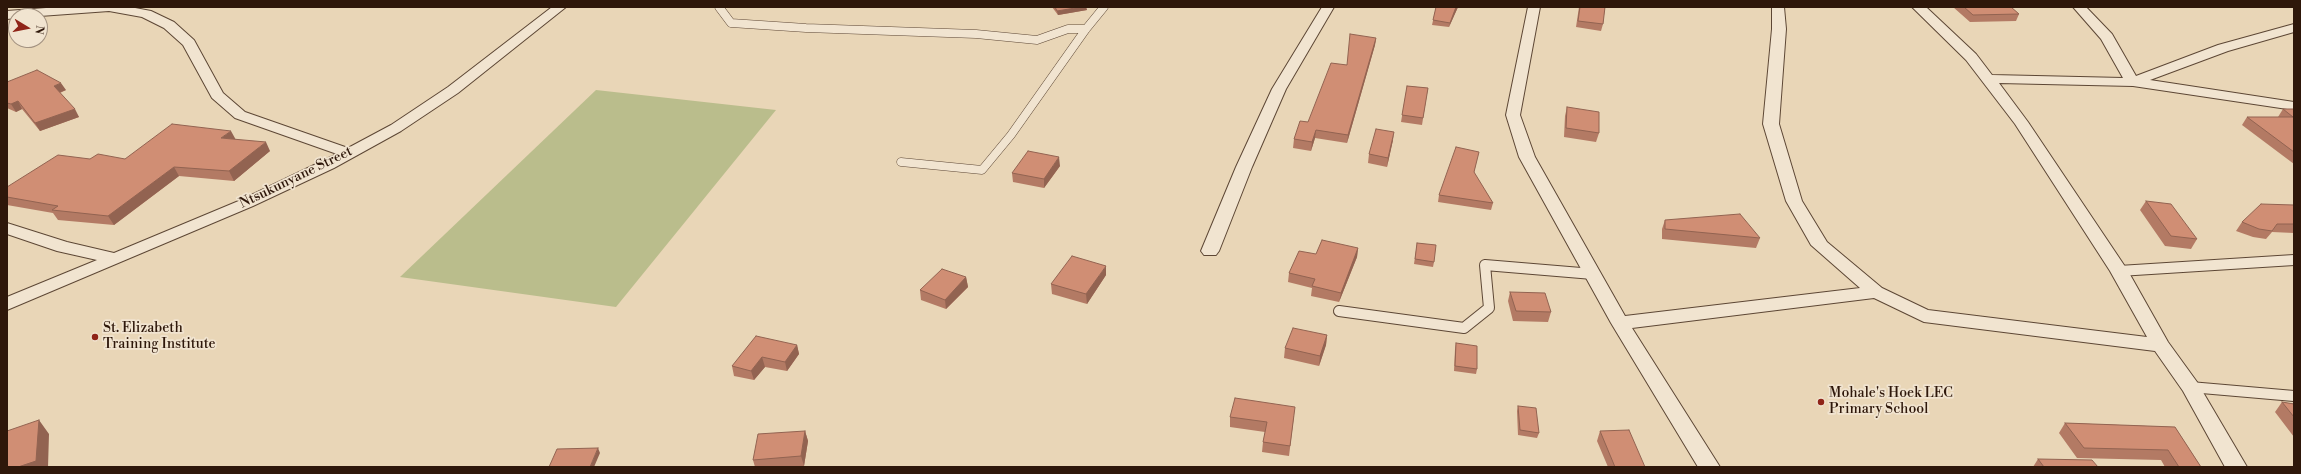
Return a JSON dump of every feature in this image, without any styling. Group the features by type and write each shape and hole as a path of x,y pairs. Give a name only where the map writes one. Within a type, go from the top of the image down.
{"street":[{"path":"7,15 109,7 146,14 169,25 188,43 217,95 240,115 349,153"},
{"name":"Ntsukunyane Street","path":"7,304 247,203 396,128 453,90 560,7"},
{"path":"1210,251 1244,167 1280,89 1328,7"},
{"path":"1534,7 1514,115 1527,157 1620,324 1709,467"},
{"path":"1778,7 1779,29 1771,124 1794,201 1820,245 1876,292 1924,316 2161,345"},
{"path":"1918,7 1971,57 2021,122 2118,271 2161,345 2190,387 2236,467"},
{"path":"2079,7 2107,37 2133,82"},
{"path":"2133,82 2223,48 2294,28"},
{"path":"1989,79 2133,82 2294,106"},
{"path":"7,228 63,247 114,258"},
{"path":"1620,324 1876,292"}],"lane":[{"path":"719,7 731,23 798,28 976,34 1037,40 1068,29 1086,29"},
{"path":"901,162 982,170 1011,135 1086,29 1104,7"},
{"path":"2118,271 2294,260"},
{"path":"1339,311 1464,328 1488,308 1485,265 1593,274"},
{"path":"2190,387 2294,396"}],"green space":[{"path":"596,90 776,110 616,307 400,277"}],"building":[{"path":"1055,7 1081,7 1057,11"},
{"path":"1436,7 1456,7 1450,23 1433,20"},
{"path":"1580,7 1605,7 1603,24 1578,21"},
{"path":"1964,7 2011,7 2019,14 1973,15"},
{"path":"1350,34 1376,38 1348,135 1316,130 1312,142 1294,139 1300,121 1308,122 1331,63 1347,65"},
{"path":"37,70 61,83 54,86 75,109 35,123 18,101 11,104 7,103 7,82"},
{"path":"1407,86 1428,88 1423,118 1402,115"},
{"path":"1567,107 1599,112 1599,133 1566,128"},
{"path":"2283,109 2294,109 2294,152 2247,117 2293,117"},
{"path":"172,124 231,131 221,138 266,142 229,171 174,167 108,216 52,210 58,206 7,197 7,187 58,155 90,159 98,154 125,159"},
{"path":"1376,129 1394,132 1388,158 1369,154"},
{"path":"1456,147 1479,152 1474,172 1493,203 1439,195"},
{"path":"1028,151 1059,157 1044,179 1012,173"},
{"path":"2146,201 2171,204 2197,239 2171,236"},
{"path":"2261,204 2294,205 2294,224 2277,224 2272,231 2259,229 2242,222"},
{"path":"1740,214 1760,238 1665,229 1665,220"},
{"path":"1322,240 1358,248 1341,293 1312,286 1315,279 1289,273 1299,251 1316,254"},
{"path":"1417,243 1436,245 1434,262 1415,259"},
{"path":"1072,256 1106,266 1086,294 1051,284"},
{"path":"942,269 966,277 945,300 920,290"},
{"path":"1510,292 1545,293 1551,312 1516,311"},
{"path":"1293,328 1327,335 1320,356 1285,348"},
{"path":"756,336 797,345 785,362 762,357 751,371 732,366"},
{"path":"1456,343 1477,346 1477,369 1455,366"},
{"path":"1235,398 1295,407 1290,446 1263,442 1267,422 1230,417"},
{"path":"2282,402 2294,404 2294,417"},
{"path":"1518,406 1536,408 1539,433 1520,430"},
{"path":"39,420 36,461 18,467 7,467 7,431"},
{"path":"2065,423 2175,427 2201,467 2179,467 2168,450 2084,448"},
{"path":"1629,430 1645,467 1615,467 1600,431"},
{"path":"805,431 801,456 753,460 758,434"},
{"path":"598,448 590,467 549,467 557,449"},
{"path":"2038,459 2092,460 2098,467 2044,467"}],"place":[{"name":"St. Elizabeth Training Institute","path":"95,337"},
{"name":"Mohale's Hoek LEC Primary School","path":"1821,402"}]}
